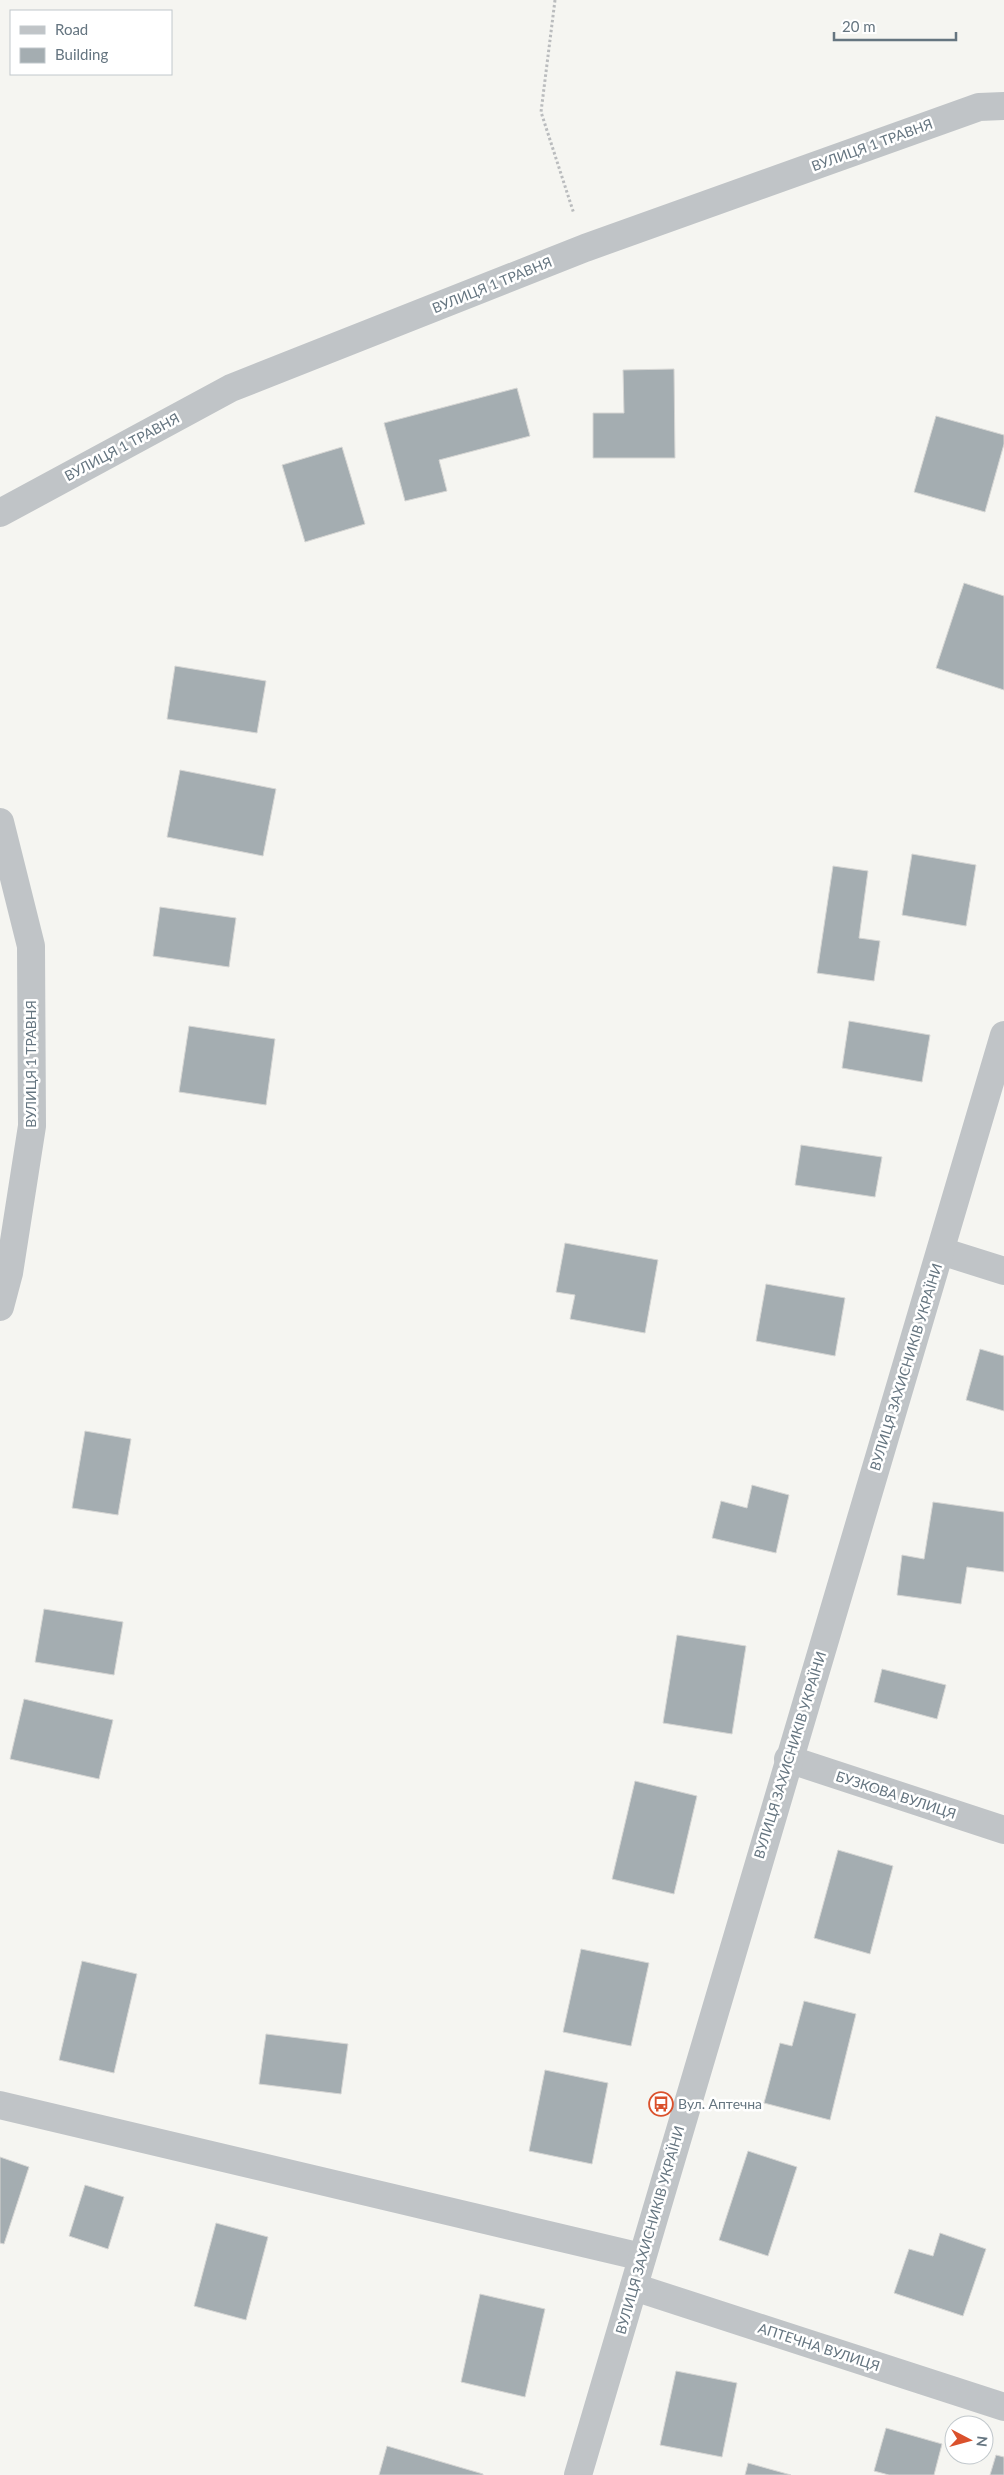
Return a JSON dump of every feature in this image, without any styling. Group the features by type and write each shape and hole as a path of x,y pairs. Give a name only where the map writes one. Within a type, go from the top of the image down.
{"street":[{"name":"ВУЛИЦЯ 1 ТРАВНЯ","path":"0,513 231,388 585,248 979,107 1004,106"},
{"name":"ВУЛИЦЯ 1 ТРАВНЯ","path":"0,822 31,946 32,1126 9,1273 0,1307"},
{"name":"ВУЛИЦЯ ЗАХИСНИКІВ УКРАЇНИ","path":"578,2475 1004,1035"},
{"path":"941,1251 1004,1271"},
{"name":"БУЗКОВА ВУЛИЦЯ","path":"788,1760 1004,1830"},
{"path":"0,2104 642,2257"},
{"name":"АПТЕЧНА ВУЛИЦЯ","path":"634,2287 1004,2407"}],"path":[{"path":"555,0 541,112 585,248"}],"building":[{"path":"674,369 675,458 593,458 593,413 624,413 623,370"},
{"path":"517,388 530,436 439,460 447,491 405,501 384,423"},
{"path":"936,416 1004,435 1004,444 985,512 914,492"},
{"path":"342,447 365,524 305,542 282,465"},
{"path":"964,583 1004,596 1004,690 936,668"},
{"path":"175,666 266,681 257,733 167,719"},
{"path":"180,770 276,789 263,856 167,837"},
{"path":"912,854 976,865 966,926 902,915"},
{"path":"833,866 868,871 859,938 880,941 874,981 817,973"},
{"path":"160,907 236,918 229,967 153,956"},
{"path":"849,1021 930,1035 922,1082 842,1068"},
{"path":"189,1026 275,1039 266,1105 179,1092"},
{"path":"801,1145 882,1157 875,1197 795,1185"},
{"path":"565,1243 658,1260 645,1333 570,1319 575,1295 556,1292"},
{"path":"766,1284 845,1298 835,1356 756,1341"},
{"path":"980,1349 1004,1356 1004,1411 966,1400"},
{"path":"85,1431 131,1439 118,1515 72,1508"},
{"path":"752,1485 789,1495 776,1553 712,1538 721,1501 747,1508"},
{"path":"933,1502 1004,1512 1004,1572 967,1567 961,1604 897,1595 902,1555 924,1559"},
{"path":"44,1609 123,1622 114,1675 35,1662"},
{"path":"677,1635 746,1646 732,1734 663,1723"},
{"path":"882,1669 946,1685 937,1719 874,1702"},
{"path":"24,1699 113,1720 99,1779 10,1759"},
{"path":"635,1781 697,1796 674,1894 612,1879"},
{"path":"838,1850 893,1866 870,1954 814,1938"},
{"path":"581,1949 649,1963 631,2046 563,2032"},
{"path":"82,1961 137,1974 114,2073 59,2060"},
{"path":"804,2001 856,2014 830,2120 764,2103 780,2043 792,2046"},
{"path":"266,2034 348,2044 341,2094 259,2084"},
{"path":"545,2070 608,2083 592,2164 529,2151"},
{"path":"748,2151 797,2167 768,2256 719,2240"},
{"path":"0,2157 29,2167 4,2244 0,2243"},
{"path":"85,2185 124,2197 108,2249 69,2236"},
{"path":"216,2223 268,2237 246,2320 194,2306"},
{"path":"940,2233 986,2249 963,2316 894,2293 909,2249 933,2256"},
{"path":"480,2294 545,2309 525,2397 461,2382"},
{"path":"676,2371 737,2383 722,2457 660,2445"},
{"path":"886,2428 942,2444 934,2475 889,2475 874,2471"},
{"path":"387,2446 483,2474 483,2475 379,2475"},
{"path":"996,2455 1004,2457 1004,2475 990,2475"},
{"path":"748,2463 791,2475 745,2475"}],"place":[{"name":"Вул. Аптечна","path":"661,2104"}]}
